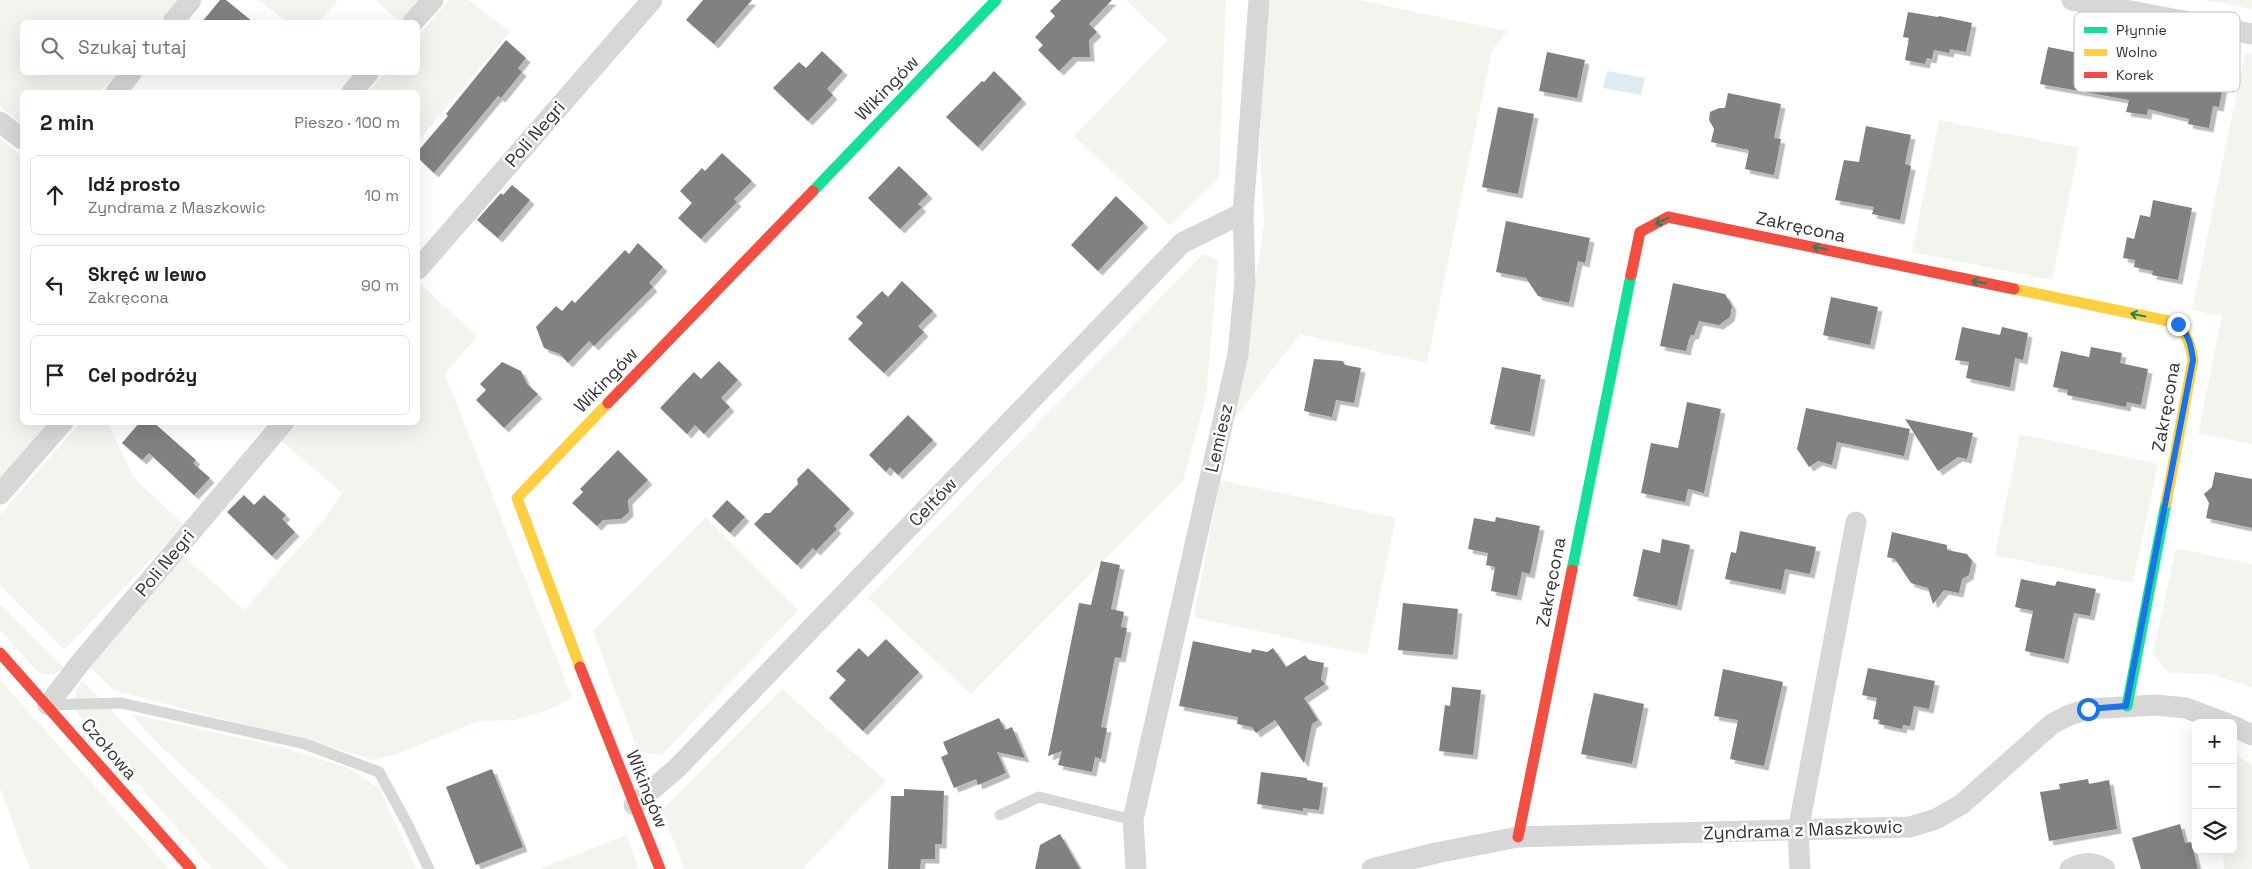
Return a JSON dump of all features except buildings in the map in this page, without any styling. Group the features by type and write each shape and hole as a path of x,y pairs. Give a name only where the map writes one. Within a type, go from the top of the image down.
{"street":[{"path":"175,20 191,0"},
{"path":"415,20 433,0"},
{"name":"Poli Negri","path":"420,267 652,0"},
{"name":"Wikingów","path":"660,869 517,498 996,0"},
{"name":"Lemiesz","path":"1136,869 1133,820 1238,354 1244,281 1242,213 1259,0"},
{"path":"2072,0 2136,12"},
{"path":"118,90 130,75"},
{"path":"354,90 366,75"},
{"path":"0,122 20,137"},
{"name":"Celtów","path":"634,805 677,768 1182,243 1242,213"},
{"name":"Zakręcona","path":"1518,837 1640,232 1668,217 2178,324 2188,337 2193,360 2126,706"},
{"path":"0,494 60,425"},
{"name":"Poli Negri","path":"48,705 80,663 281,425"},
{"path":"1800,869 1798,831 1856,522"},
{"name":"Czołowa","path":"0,653 48,705 190,869"},
{"name":"Zyndrama z Maszkowic","path":"1372,869 1436,852 1518,837 1910,827 1936,819 1962,804 2052,724 2067,716 2088,709 2126,706 2186,708 2215,719"},
{"path":"2237,728 2252,735"},
{"path":"2070,869 2086,863 2095,864 2105,869"}],"lane":[{"path":"48,705 121,703 305,744 379,772 429,869"},
{"path":"1000,815 1038,797 1133,820"}],"shaded area":[{"path":"0,0 180,0 163,20 20,20 20,75 116,75 101,90 20,90 20,123 0,106"},
{"path":"258,0 338,0 320,20 285,20"},
{"path":"376,0 421,0 402,20 398,20"},
{"path":"449,0 469,0 510,32 420,139 420,90 369,90 383,75 420,75 420,34"},
{"path":"1126,0 1226,0 1219,178 1170,225 1074,136 1168,40"},
{"path":"1264,0 1358,0 1507,31 1492,50 1427,363 1300,334 1233,420 1264,225 1260,144"},
{"path":"2203,0 2252,0 2252,9"},
{"path":"2245,53 2252,54 2252,444 2198,433 2222,316 2192,310 2237,92 2240,92 2240,77"},
{"path":"1607,71 1645,78 1641,95 1603,88"},
{"path":"1939,120 2079,148 2052,280 1912,252"},
{"path":"0,138 20,155 20,425 52,425 0,482"},
{"path":"1203,254 1218,260 1206,397 1183,481 971,694 868,598"},
{"path":"420,284 477,336 445,374 572,698 548,710 515,720 478,721 396,754 373,760 113,690 88,665 180,553 244,610 324,520 342,493 281,441 296,425 420,425"},
{"path":"78,425 109,425 133,477 184,525 64,650 0,585 0,515"},
{"path":"2020,434 2158,464 2133,583 1995,555"},
{"path":"1220,480 1396,518 1367,655 1194,617"},
{"path":"706,517 798,610 662,755 638,752 593,631"},
{"path":"2176,548 2252,564 2252,687 2210,674 2169,673 2153,654"},
{"path":"0,605 64,668 50,675 36,670 0,630"},
{"path":"0,680 169,869 30,869 0,788"},
{"path":"82,680 199,801 269,869 213,869 98,739 77,712 76,690"},
{"path":"782,689 886,781 802,869 684,869 662,810"},
{"path":"131,714 285,748 349,768 380,789 416,869 289,869 233,813 149,735"},
{"path":"2237,756 2252,765 2252,869 2224,869 2223,854 2237,854"},
{"path":"626,835 639,869 539,869"}],"traffic: fast":[{"path":"813,191 996,0"},
{"path":"1572,570 1631,275"},
{"path":"2127,706 2166,503"}],"traffic: slow":[{"path":"2014,289 2178,323 2184,331 2193,360 2166,503"},
{"path":"580,667 517,498 608,403"}],"traffic: jam":[{"path":"608,403 813,191"},
{"path":"1631,275 1640,232 1668,217 2014,289"},
{"path":"1518,837 1572,570"},
{"path":"0,653 191,869"},
{"path":"580,667 660,869"}],"route":[{"path":"2088,709 2126,706 2193,360 2190,342 2186,333 2178,324"}]}
